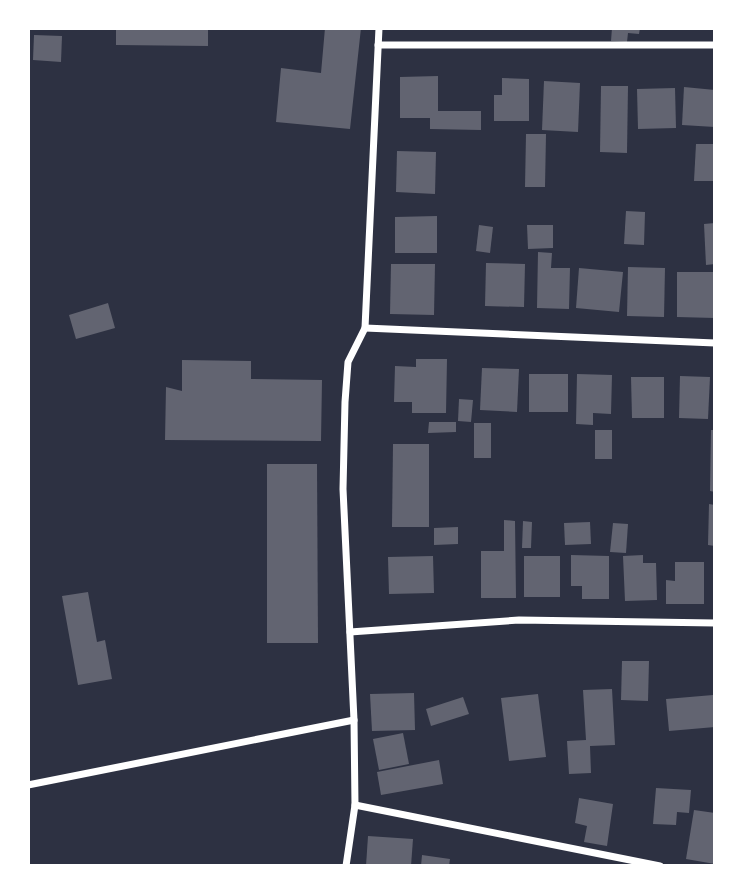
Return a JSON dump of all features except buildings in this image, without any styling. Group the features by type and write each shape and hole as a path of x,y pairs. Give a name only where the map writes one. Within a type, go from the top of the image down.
{"street":[{"path":"346,866 355,805 354,720 343,489 345,402 348,362 357,337 365,328 379,28"},
{"path":"378,45 715,45"},
{"path":"365,328 715,343"},
{"path":"350,632 519,620 715,623"},
{"path":"28,785 354,720"},
{"path":"355,805 660,866"}]}
